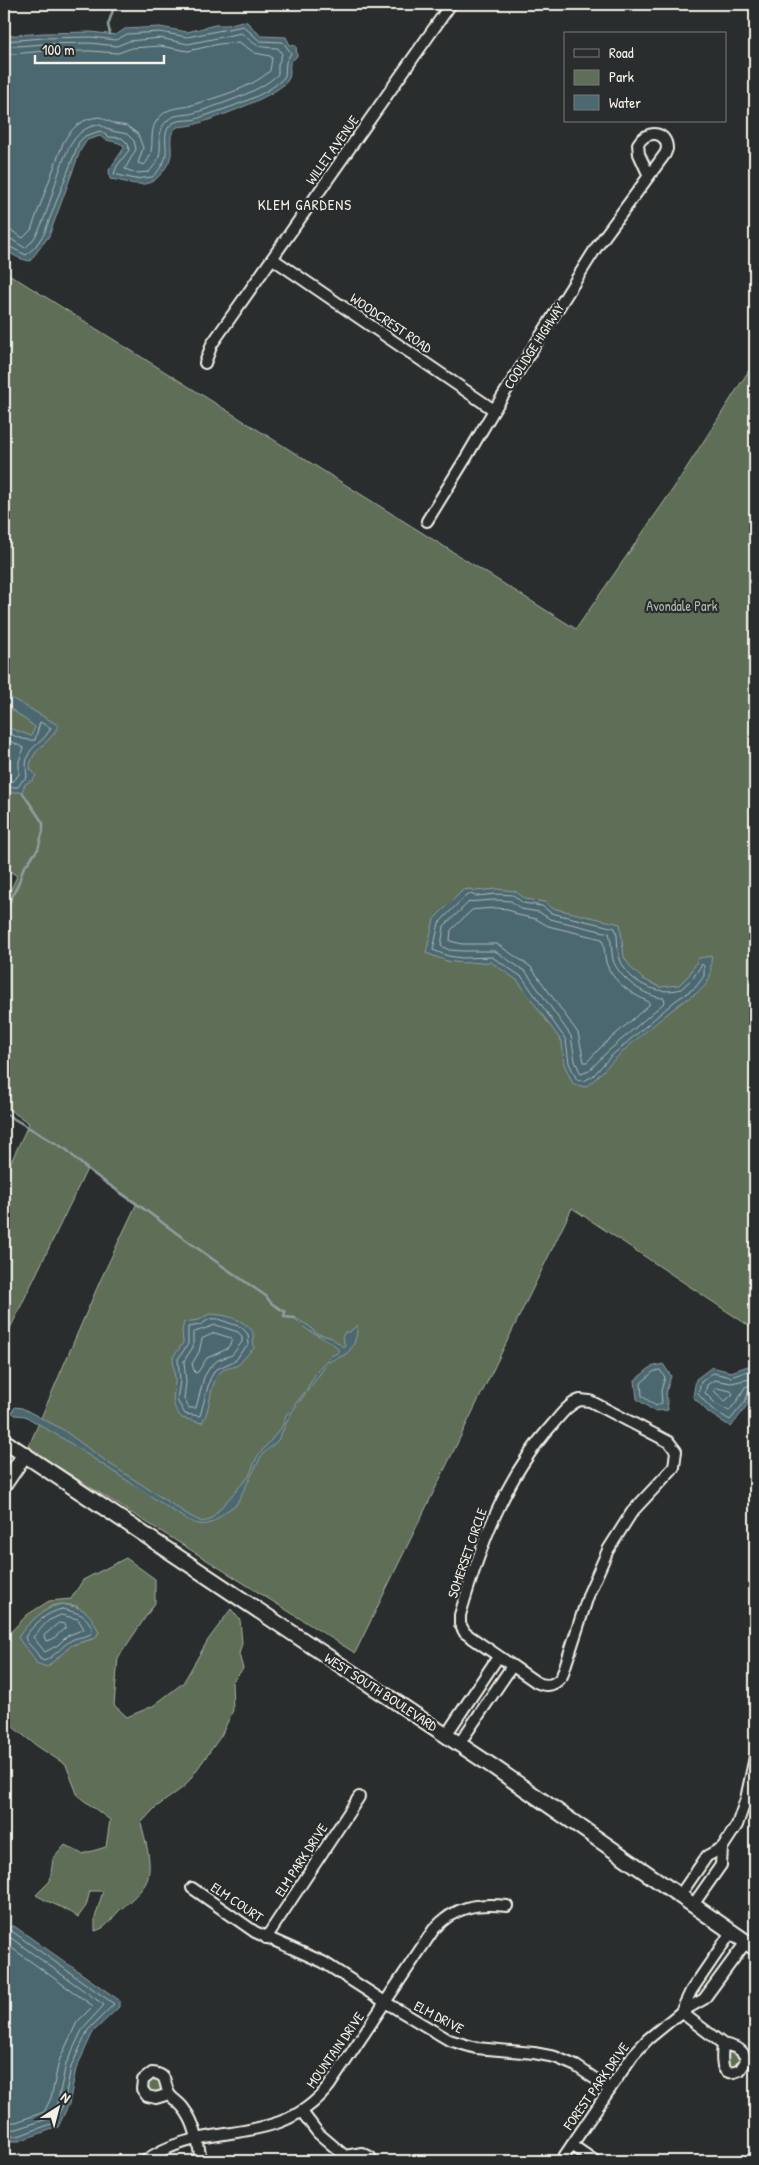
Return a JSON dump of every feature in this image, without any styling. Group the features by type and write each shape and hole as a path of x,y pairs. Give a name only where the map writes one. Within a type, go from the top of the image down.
{"main road":[{"name":"WEST SOUTH BOULEVARD","path":"4,1441 446,1735 751,1945"},
{"path":"4,1486 25,1454"}],"street":[{"name":"WILLET AVENUE","path":"205,363 212,344 451,4"},
{"name":"COOLIDGE HIGHWAY","path":"427,521 494,410 605,234 649,176"},
{"name":"WOODCREST ROAD","path":"272,259 494,410"},
{"name":"SOMERSET CIRCLE","path":"585,1400 669,1442 676,1451 674,1467 632,1512 608,1550 589,1593 562,1676 554,1684 542,1684 512,1666 464,1633 460,1624 460,1616 481,1547 497,1508 537,1443 574,1402 585,1400"},
{"path":"446,1735 498,1657"},
{"path":"459,1744 512,1666"},
{"path":"680,1895 707,1856 722,1848 731,1835 742,1813 755,1757"},
{"name":"ELM PARK DRIVE","path":"266,1938 359,1797"},
{"path":"694,1904 720,1865 722,1848"},
{"path":"698,1870 711,1879"},
{"name":"ELM COURT","path":"192,1888 236,1920 266,1938"},
{"name":"MOUNTAIN DRIVE","path":"145,2161 173,2146 268,2127 302,2112 317,2100 329,2086 434,1929 449,1915 474,1905 506,1906"},
{"name":"FOREST PARK DRIVE","path":"681,2012 691,1991 732,1931"},
{"name":"ELM DRIVE","path":"266,1938 323,1962 385,2002 458,2044 476,2048 534,2052 554,2057 576,2066 610,2089"},
{"name":"FOREST PARK DRIVE","path":"561,2161 640,2046 681,2012 704,1999 751,1945"},
{"path":"681,2012 723,2044"},
{"path":"169,2094 180,2103 189,2116 197,2140 201,2161"},
{"path":"302,2112 326,2142 345,2159 362,2153 370,2157 372,2161"},
{"path":"572,2145 595,2161"}],"green space":[{"name":"Avondale Park","path":"4,271 576,629 673,489 755,361 755,1330 572,1208 355,1653 28,1448 100,1281 137,1203 87,1169 4,1341 4,1177 29,1123 4,1106 4,905 17,876 4,867"},
{"path":"126,1558 155,1579 155,1603 118,1658 114,1705 127,1717 153,1706 183,1683 208,1640 231,1609 240,1620 242,1643 239,1654 243,1669 232,1682 233,1710 221,1736 185,1786 155,1808 141,1823 149,1857 147,1882 103,1928 95,1931 95,1918 103,1891 90,1891 86,1906 78,1917 36,1895 50,1881 53,1859 65,1845 82,1854 106,1847 110,1820 78,1796 66,1765 37,1746 4,1720 4,1639 27,1615 49,1601 71,1599 83,1580","holes":["62,1604 77,1606 99,1632 95,1638 72,1645 47,1667 27,1649 24,1630 51,1606"]},
{"path":"733,2051 741,2059 733,2067 725,2059"},
{"path":"154,2078 162,2086 154,2094 146,2086"}],"water":[{"path":"242,21 247,22 261,36 286,37 290,45 296,46 297,56 290,63 290,76 284,84 262,98 232,111 194,125 177,127 172,134 170,160 158,177 146,184 133,184 110,179 109,170 124,146 100,136 87,140 80,151 49,236 30,261 15,256 6,249 4,246 4,36 91,32 116,35 125,29 160,27 187,32"},
{"path":"8,696 58,725 52,737 34,756 30,769 36,775 33,780 25,784 22,792 4,792 4,726 31,736 35,727 11,709 5,700"},
{"path":"470,889 476,891 496,889 515,891 526,899 545,902 552,908 620,924 624,957 631,968 643,979 660,987 679,985 689,975 699,958 712,956 709,979 700,991 677,1006 645,1032 589,1084 585,1087 573,1084 564,1064 562,1042 518,981 491,962 462,963 447,961 426,953 434,919 463,890"},
{"path":"209,1314 227,1316 249,1327 253,1332 254,1348 238,1365 220,1372 215,1380 202,1423 182,1418 175,1408 173,1400 175,1381 173,1357 183,1343 182,1330 184,1322 199,1320"},
{"path":"295,1318 309,1326 316,1333 332,1338 343,1347 345,1345 342,1337 345,1332 350,1332 357,1325 354,1343 346,1354 327,1364 292,1412 278,1440 262,1455 236,1505 207,1524 194,1523 184,1518 70,1443 25,1416 15,1415 12,1412 15,1407 22,1408 62,1429 110,1464 190,1516 202,1522 210,1520 249,1476 257,1457 282,1427 286,1415 305,1392 319,1368 331,1356 339,1352 332,1343 299,1324"},
{"path":"663,1364 671,1376 666,1392 668,1410 654,1411 637,1399 635,1380 651,1367"},
{"path":"748,1366 755,1367 754,1386 747,1406 731,1427 709,1413 693,1397 696,1379 712,1367 731,1372"},
{"path":"62,1604 76,1607 89,1614 99,1632 95,1638 72,1645 47,1667 36,1663 18,1637 37,1616"},
{"path":"14,1926 119,2000 119,2007 93,2032 76,2069 69,2104 58,2127 19,2141 4,2141 4,1927"}],"waterway":[{"path":"110,34 108,25 115,4"},
{"path":"4,914 23,869 38,849 43,831 43,823 22,792"},
{"path":"4,1113 67,1150 96,1175 266,1296 271,1303 285,1312 284,1317 295,1318"}],"district":[{"name":"KLEM GARDENS","path":"305,205"}]}
